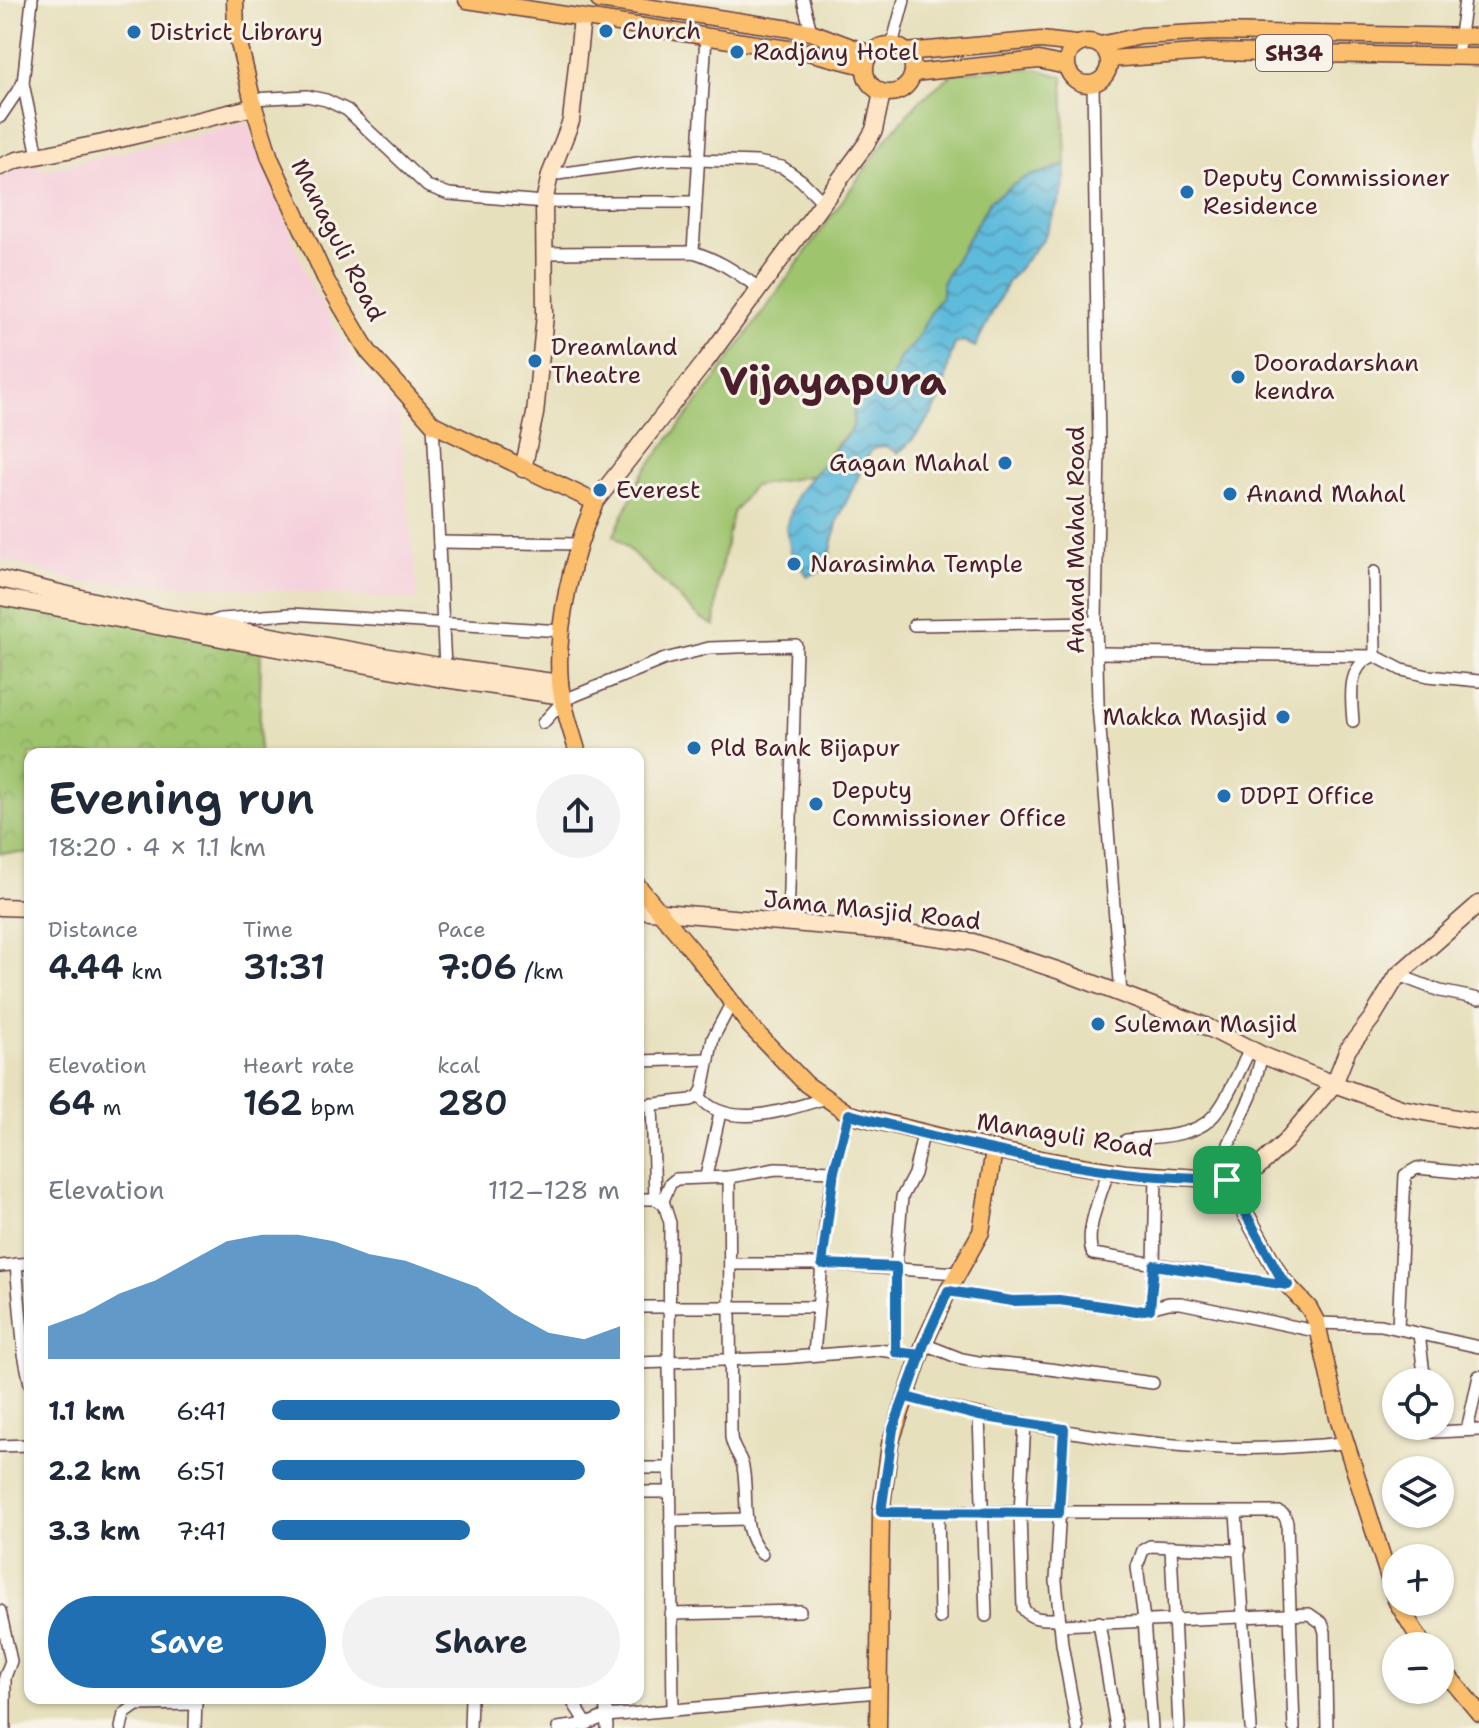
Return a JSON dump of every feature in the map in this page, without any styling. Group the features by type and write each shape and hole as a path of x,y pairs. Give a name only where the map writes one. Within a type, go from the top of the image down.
{"main road":[{"name":"Managuli Road","path":"235,0 236,30 270,158 327,282 368,351 433,424 595,502"},
{"path":"467,0 867,60"},
{"path":"599,0 811,32 867,60"},
{"name":"SH34","path":"1105,52 1141,36 1214,32 1458,34 1479,37"},
{"name":"SH34","path":"867,60 884,46 898,48 1041,40 1076,44 1088,41 1105,52 1479,57"},
{"path":"1076,44 1068,54 1066,66 1071,77 1081,84 1093,84 1103,79 1109,70 1105,52"},
{"path":"867,60 868,82 882,93 890,94 905,87 913,73 910,57 898,48"},
{"path":"913,73 1039,60 1066,66"},
{"path":"577,748 563,693 561,631 578,544 595,502"},
{"name":"Managuli Road","path":"644,893 750,1026 806,1084 849,1114 994,1150 1109,1170 1227,1180"},
{"path":"878,1728 881,1512 890,1444 923,1350 948,1291 981,1232 994,1150"},
{"path":"1227,1180 1281,1278 1309,1308 1318,1328 1345,1443 1382,1558"},
{"path":"1454,1683 1479,1713"}],"street":[{"path":"32,0 23,83 38,156"},
{"path":"803,0 811,32"},
{"path":"898,48 904,0"},
{"path":"1457,55 1465,0"},
{"path":"523,469 535,414 545,315 544,202 550,175 571,121 582,18"},
{"path":"693,252 706,36"},
{"path":"0,117 23,83"},
{"name":"Anand Mahal Road","path":"1093,84 1099,445 1096,622 1100,735 1121,994"},
{"path":"595,502 705,362 874,130 882,93"},
{"path":"0,167 253,103 307,96 326,100 347,110 427,186 437,191 544,202 696,202"},
{"path":"550,175 667,159 757,162 782,167 801,180 823,202"},
{"path":"544,253 693,252 726,265 759,288"},
{"path":"433,424 445,667"},
{"path":"439,542 578,544"},
{"path":"1374,572 1375,656"},
{"path":"0,579 158,616 202,630 438,678 563,693 689,652 709,648 796,645 788,924"},
{"path":"0,597 445,667 563,693"},
{"path":"202,630 221,619 278,614 561,631"},
{"path":"914,625 1096,622"},
{"path":"1098,653 1375,656 1402,670 1479,681"},
{"path":"1353,721 1351,694 1357,667 1362,661 1375,656"},
{"path":"543,723 563,693"},
{"path":"1227,1180 1257,1168 1285,1142 1334,1084 1348,1049 1372,1018 1398,975 1479,904"},
{"path":"0,907 24,908"},
{"name":"Jama Masjid Road","path":"644,910 899,932 973,942 1205,1026 1256,1052 1401,1108 1479,1122"},
{"path":"1398,975 1440,991 1479,999"},
{"path":"644,1105 691,1100 699,1096 713,1038 732,1002"},
{"path":"1126,1140 1175,1135 1202,1128 1214,1118 1256,1052"},
{"path":"1229,1144 1251,1096 1256,1052"},
{"path":"644,1061 709,1059"},
{"path":"699,1096 707,1106 732,1115 764,1113 826,1098"},
{"path":"652,1104 659,1201 668,1211 670,1223 668,1307 673,1709"},
{"path":"706,1176 720,1113"},
{"path":"814,1354 834,1171 849,1114"},
{"path":"896,1352 896,1267 902,1197 914,1174 923,1134"},
{"path":"1398,1328 1405,1175 1417,1168 1479,1174"},
{"path":"659,1201 676,1179 729,1177 776,1169 834,1171"},
{"path":"1109,1170 1094,1216 1090,1249 1093,1254 1288,1285"},
{"path":"1150,1309 1156,1175"},
{"path":"729,1177 731,1437 733,1450 743,1465 747,1519 753,1545 762,1554"},
{"path":"644,1200 659,1201"},
{"path":"0,1266 24,1263"},
{"path":"16,1264 24,1354"},
{"path":"730,1264 822,1264 958,1273"},
{"path":"948,1291 1012,1301 1059,1300 1120,1310 1150,1309 1181,1303 1318,1328 1381,1325 1479,1347"},
{"path":"644,1307 818,1307"},
{"path":"1419,1334 1423,1368"},
{"path":"644,1363 923,1350 978,1362 1153,1383"},
{"path":"1473,1430 1479,1376"},
{"path":"906,1397 979,1416 1142,1441 1221,1448 1345,1443"},
{"path":"979,1416 986,1616"},
{"path":"1025,1422 1020,1513 1023,1608 1028,1616 1060,1622 1099,1622 1309,1614 1317,1618 1325,1632 1327,1728"},
{"path":"1064,1429 1056,1581 1077,1728"},
{"path":"0,1446 24,1445"},
{"path":"644,1468 670,1468"},
{"path":"644,1492 670,1492"},
{"path":"881,1512 1279,1512 1287,1522 1294,1728"},
{"path":"938,1513 940,1618"},
{"path":"1236,1513 1251,1728"},
{"path":"670,1521 747,1519"},
{"path":"1152,1728 1138,1558 1150,1546 1240,1550"},
{"path":"1171,1547 1179,1728"},
{"path":"0,1611 6,1661 5,1728"},
{"path":"671,1614 800,1611"},
{"path":"1099,1622 1116,1728"},
{"path":"558,1728 673,1709 878,1692"},
{"path":"121,1728 124,1714 137,1705 152,1704"},
{"path":"195,1728 196,1704"},
{"path":"470,1728 471,1704"},
{"path":"574,1704 587,1724"}],"shaded area":[{"path":"247,122 310,283 359,368 399,412 418,600 199,585 75,582 0,558 0,178 21,166 48,169"}],"green space":[{"path":"1038,69 1063,77 1066,165 1024,178 990,201 942,283 942,297 914,344 900,357 893,375 854,405 853,428 815,475 753,486 733,513 718,581 715,626 699,617 614,535 642,474 711,385 887,138 919,101 954,73"},
{"path":"0,586 261,650 259,748 24,748 24,853 0,853"}],"water":[{"path":"1066,165 1063,190 1044,238 1008,281 975,347 964,341 955,344 939,400 917,434 898,453 886,446 876,447 870,452 838,519 827,568 808,576 792,556 786,527 797,494 853,428 854,405 893,375 900,357 914,344 942,297 942,283 990,201 1024,178"}],"place":[{"name":"Church","path":"606,31"},
{"name":"District Library","path":"134,32"},
{"name":"Radjany Hotel","path":"737,52"},
{"name":"Deputy Commissioner Residence","path":"1187,192"},
{"name":"Dreamland Theatre","path":"535,361"},
{"name":"Dooradarshan kendra","path":"1238,377"},
{"name":"Gagan Mahal","path":"1005,463"},
{"name":"Everest","path":"600,490"},
{"name":"Anand Mahal","path":"1230,494"},
{"name":"Narasimha Temple","path":"794,564"},
{"name":"Makka Masjid","path":"1283,717"},
{"name":"Pld Bank Bijapur","path":"694,748"},
{"name":"DDPI Office","path":"1224,796"},
{"name":"Deputy Commissioner Office","path":"816,804"},
{"name":"Suleman Masjid","path":"1098,1024"}],"district":[{"name":"Vijayapura","path":"833,381"}],"route":[{"path":"1227,1180 1125,1173 1062,1163 918,1133 849,1114 827,1209 822,1264 896,1267 896,1352 921,1355 906,1397 979,1416 1064,1429 1059,1513 881,1512 893,1429 906,1397 921,1355 924,1344 948,1291 1012,1301 1059,1300 1137,1311 1150,1309 1154,1265 1288,1285 1281,1278 1227,1180"}]}
